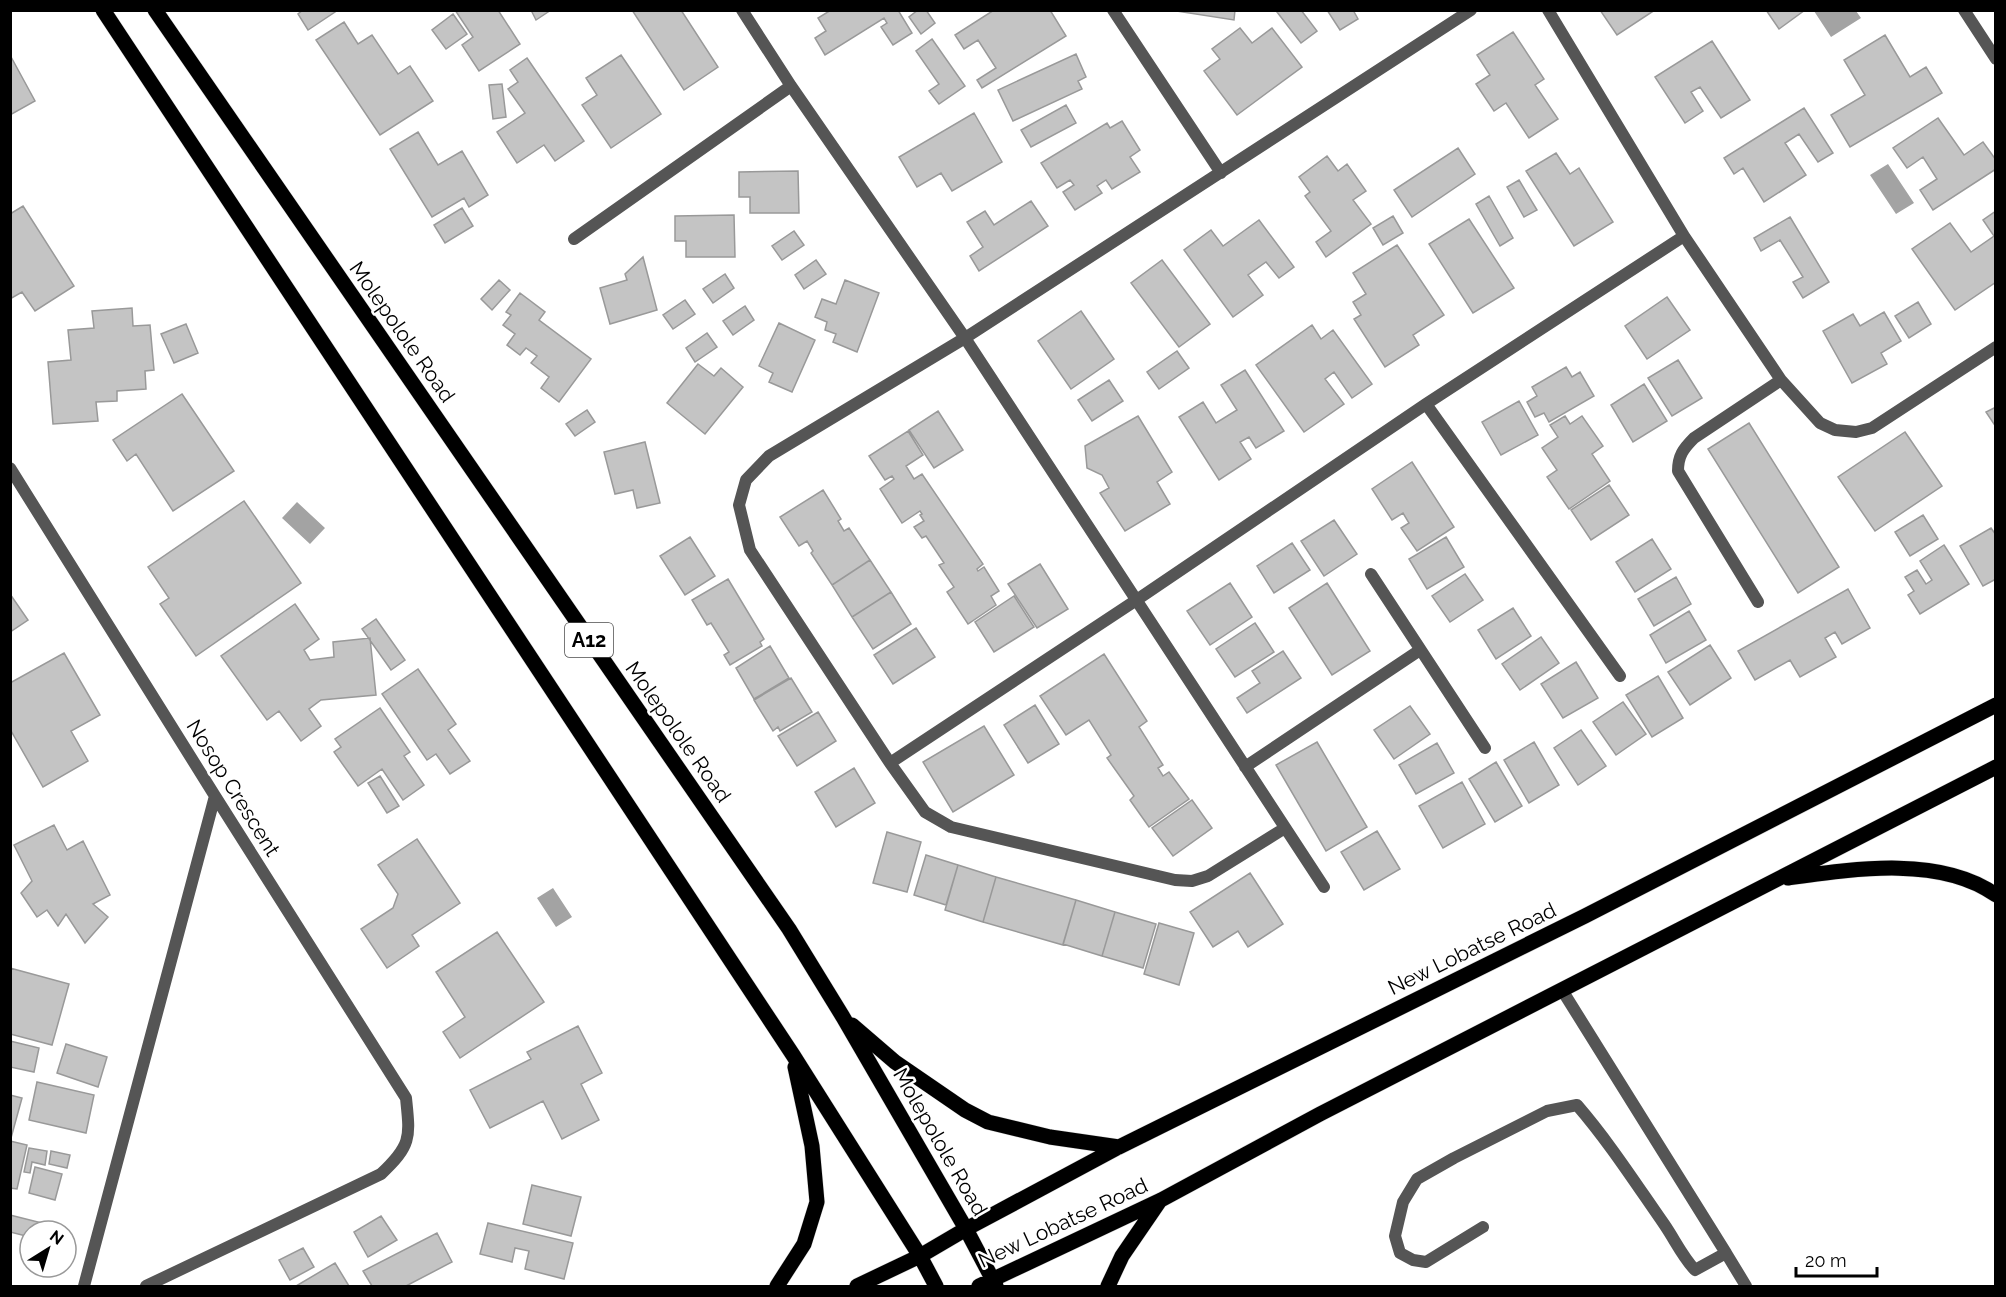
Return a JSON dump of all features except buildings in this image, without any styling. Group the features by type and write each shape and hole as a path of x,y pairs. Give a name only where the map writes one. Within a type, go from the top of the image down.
{"main road":[{"name":"A12","path":"103,10 793,1055 920,1256 936,1287"},
{"name":"Molepolole Road","path":"155,10 782,919 843,1017 966,1229 994,1283"},
{"name":"New Lobatse Road","path":"920,1256 1119,1147 1586,916 1995,705"},
{"name":"New Lobatse Road","path":"978,1287 994,1283 1161,1200 1320,1114 1995,767"},
{"path":"1775,880 1865,869 1907,868 1947,874 1986,888 1995,895"},
{"path":"843,1017 895,1062 965,1110 988,1122 1050,1137 1119,1147"},
{"path":"777,1287 804,1244 817,1202 812,1146 793,1055"},
{"path":"1108,1287 1122,1256 1161,1200"},
{"path":"857,1287 920,1256"}],"street":[{"path":"742,10 791,86 965,338 1138,599 1324,887"},
{"path":"1113,10 1221,173"},
{"path":"1285,828 1208,876 1192,881 1175,880 951,827 925,812 890,763 750,550 739,504 746,480 769,456 965,338 1471,10"},
{"path":"1548,10 1684,236 1781,381 1820,423 1835,430 1856,432 1872,428 1995,348"},
{"path":"1964,10 1995,59"},
{"path":"574,239 791,86"},
{"path":"890,763 1426,404 1684,236"},
{"path":"1758,602 1678,471 1678,459 1683,448 1694,438 1781,381"},
{"path":"1426,404 1620,676"},
{"name":"Nosop Crescent","path":"10,468 406,1098 410,1133 399,1157 381,1174 146,1287"},
{"path":"1371,574 1485,748"},
{"path":"1245,767 1420,650"},
{"path":"84,1287 215,796"},
{"path":"1562,990 1746,1287"},
{"path":"1483,1227 1426,1262 1413,1260 1400,1252 1395,1236 1403,1202 1417,1179 1547,1111 1577,1105 1596,1126 1670,1233 1685,1259 1695,1270 1726,1253"}],"shaded area":[{"path":"1814,11 1856,11 1861,18 1831,37"},
{"path":"1888,164 1914,203 1896,214 1870,175"},
{"path":"297,502 325,528 310,544 282,518"},
{"path":"553,888 572,917 556,927 537,898"}]}
